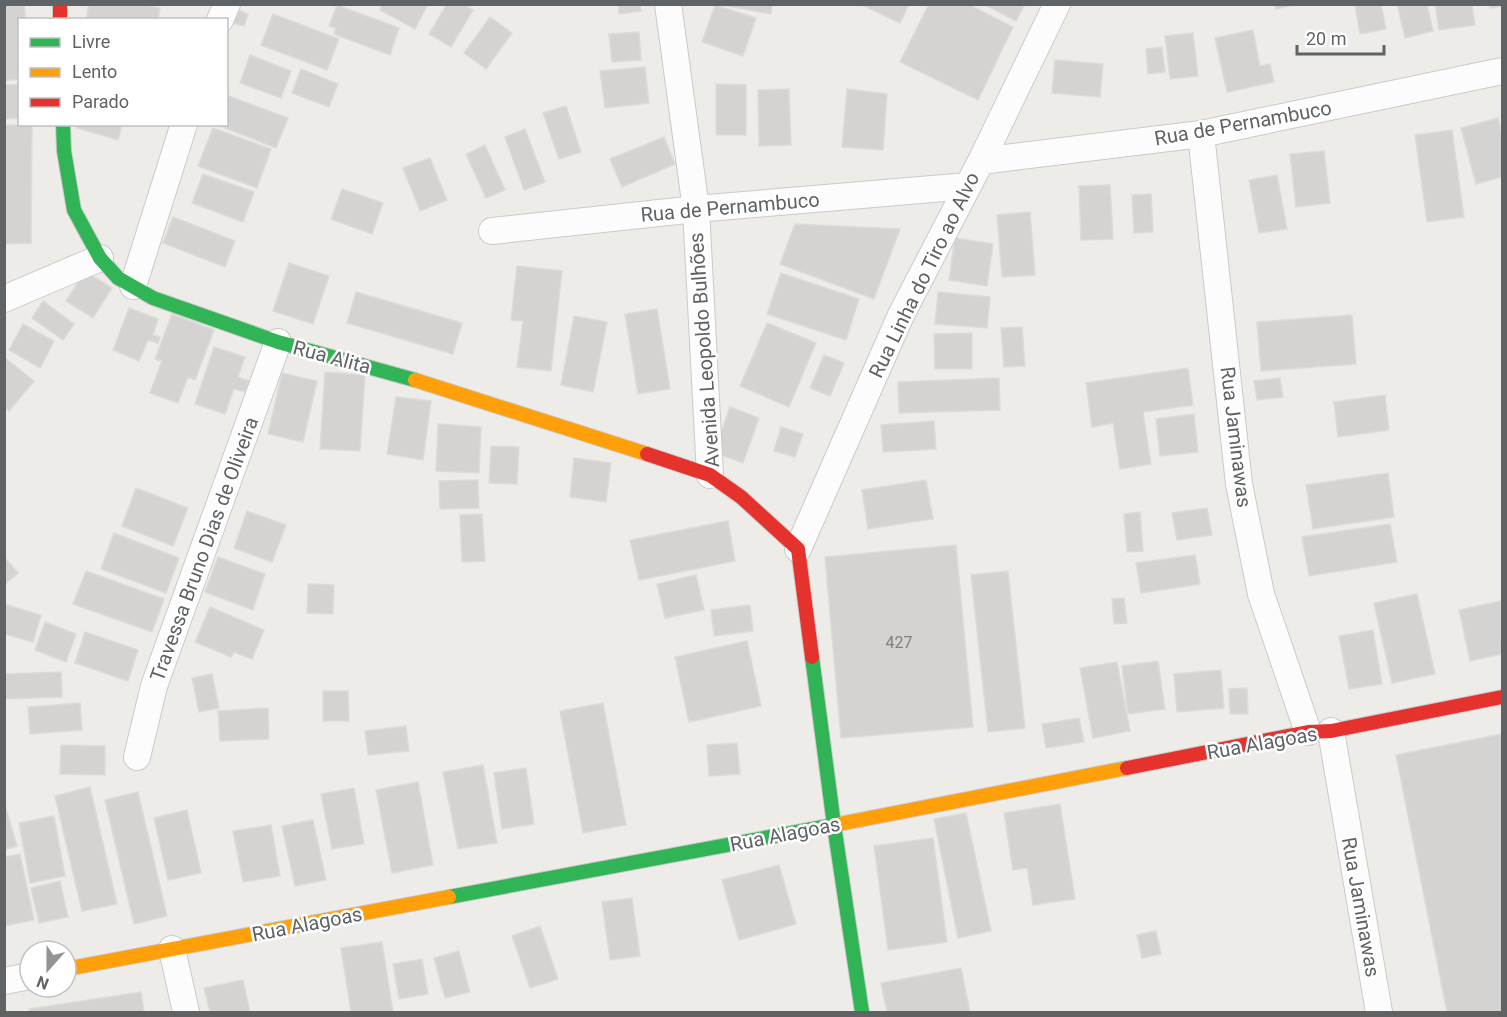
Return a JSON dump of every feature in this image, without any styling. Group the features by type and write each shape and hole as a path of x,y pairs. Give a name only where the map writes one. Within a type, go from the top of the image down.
{"street":[{"path":"221,18 227,4"},
{"name":"Avenida Leopoldo Bulhões","path":"668,4 696,208 710,475 741,497 798,549"},
{"name":"Rua Linha do Tiro ao Alvo","path":"798,549 901,315 981,161 1057,4"},
{"name":"Rua de Pernambuco","path":"981,161 1201,134 1503,71"},
{"name":"Rua Alita","path":"63,126 64,151 74,210 100,258 118,278 153,298 278,342 447,389 710,475"},
{"path":"133,286 183,126"},
{"name":"Rua Jaminawas","path":"1201,134 1239,484 1261,594 1319,732 1378,1012"},
{"name":"Rua de Pernambuco","path":"492,231 696,208 968,186"},
{"path":"4,299 100,258"},
{"name":"Travessa Bruno Dias de Oliveira","path":"137,757 154,686 278,342"},
{"path":"798,549 834,825 862,1012"},
{"name":"Rua Alagoas","path":"78,967 1503,697"},
{"path":"172,949 186,1012"}],"building":[{"path":"4,4 24,4 26,18 18,18 18,79 4,81"},
{"path":"89,4 139,4 160,8 158,18 86,18"},
{"path":"382,4 428,4 415,29 380,10"},
{"path":"447,4 463,4 473,10 451,47 429,34"},
{"path":"618,4 640,4 641,11 619,14"},
{"path":"717,4 772,4 771,14"},
{"path":"860,4 909,4 900,23"},
{"path":"929,4 968,4 1013,27 978,100 900,62"},
{"path":"983,4 1025,4 1016,21"},
{"path":"1275,4 1297,4 1276,9"},
{"path":"1381,4 1386,29 1360,34 1355,5"},
{"path":"1397,4 1427,4 1433,31 1405,38"},
{"path":"1435,4 1472,4 1475,25 1439,30"},
{"path":"1490,4 1502,4 1502,6 1490,8"},
{"path":"337,5 399,28 390,55 334,34 336,28 329,26"},
{"path":"715,5 756,18 743,56 702,42"},
{"path":"238,10 248,14 244,26 233,23"},
{"path":"273,14 339,39 327,70 261,45"},
{"path":"490,17 512,33 486,69 464,53"},
{"path":"1253,30 1260,66 1270,64 1274,82 1227,92 1215,38"},
{"path":"639,32 641,60 612,62 609,34"},
{"path":"1193,33 1198,76 1170,79 1165,36"},
{"path":"1162,47 1165,72 1148,74 1146,49"},
{"path":"250,55 291,71 281,98 240,83"},
{"path":"1055,60 1103,64 1100,97 1052,93"},
{"path":"645,67 649,103 605,108 600,71"},
{"path":"301,69 338,84 329,107 292,93"},
{"path":"18,84 18,118 4,119 4,85"},
{"path":"716,84 746,85 746,135 716,135"},
{"path":"789,89 791,145 759,146 758,90"},
{"path":"847,89 887,94 883,150 842,147"},
{"path":"228,96 288,118 276,148 220,126 228,126"},
{"path":"566,106 581,152 559,159 543,113"},
{"path":"1498,118 1502,135 1502,177 1476,184 1461,128"},
{"path":"4,125 32,126 31,243 4,244"},
{"path":"78,126 122,126 118,140 77,128"},
{"path":"213,128 271,149 257,188 198,166"},
{"path":"525,129 545,182 524,190 505,137"},
{"path":"1452,130 1464,217 1427,222 1415,135"},
{"path":"664,137 675,164 622,187 610,159"},
{"path":"485,145 505,190 486,198 466,154"},
{"path":"1324,151 1330,203 1296,207 1290,154"},
{"path":"430,158 447,200 420,211 403,168"},
{"path":"203,174 254,192 243,222 192,203"},
{"path":"1277,175 1287,229 1259,233 1249,180"},
{"path":"1110,185 1113,239 1081,240 1079,186"},
{"path":"342,189 383,203 372,234 331,219"},
{"path":"1151,194 1153,232 1134,233 1132,195"},
{"path":"1030,212 1035,275 1002,277 997,215"},
{"path":"173,217 235,241 225,267 163,243"},
{"path":"795,224 900,229 874,299 780,264"},
{"path":"955,238 993,244 987,286 949,280"},
{"path":"289,263 329,276 313,324 273,311"},
{"path":"517,266 562,271 551,371 517,367 523,321 511,320"},
{"path":"85,271 112,288 93,318 66,301"},
{"path":"781,273 859,299 846,340 767,314"},
{"path":"356,292 462,323 453,354 347,323"},
{"path":"938,292 990,297 987,328 935,324"},
{"path":"43,301 74,324 63,340 32,318"},
{"path":"129,308 158,319 153,335 160,337 158,343 148,340 139,361 113,350"},
{"path":"657,309 670,389 638,394 625,314"},
{"path":"172,314 214,330 195,380 188,377 178,403 150,393 162,361 155,359"},
{"path":"1352,315 1356,364 1261,371 1257,322"},
{"path":"574,316 607,322 593,392 561,385"},
{"path":"767,323 816,343 789,407 740,386"},
{"path":"23,324 54,341 40,368 9,350"},
{"path":"1022,327 1025,366 1004,367 1001,328"},
{"path":"972,333 972,369 935,369 934,334"},
{"path":"214,347 245,357 238,377 249,381 245,392 234,389 225,414 195,404"},
{"path":"824,355 844,363 830,396 810,388"},
{"path":"4,357 34,381 9,411 4,406"},
{"path":"1188,368 1193,405 1143,412 1151,464 1120,469 1113,423 1092,427 1086,383"},
{"path":"325,372 365,375 360,451 320,449"},
{"path":"282,373 317,381 303,442 268,434"},
{"path":"999,378 1000,410 899,413 898,382"},
{"path":"1280,378 1283,397 1257,400 1254,381"},
{"path":"1385,395 1389,430 1338,437 1334,402"},
{"path":"396,397 431,401 423,460 387,454"},
{"path":"730,407 759,418 743,463 714,452"},
{"path":"1194,414 1198,452 1160,456 1156,419"},
{"path":"934,421 936,449 883,452 881,425"},
{"path":"438,424 481,427 479,473 436,471"},
{"path":"781,427 803,434 795,457 774,451"},
{"path":"491,446 519,447 517,484 489,483"},
{"path":"574,458 611,463 606,502 570,497"},
{"path":"1388,473 1394,517 1313,529 1306,485"},
{"path":"478,480 479,508 440,509 439,481"},
{"path":"926,480 933,519 868,529 862,490"},
{"path":"136,488 188,508 173,546 122,526"},
{"path":"1207,508 1212,535 1177,540 1172,513"},
{"path":"247,511 286,525 272,562 234,548"},
{"path":"1140,512 1143,551 1127,552 1124,514"},
{"path":"482,514 485,561 462,562 460,515"},
{"path":"728,521 735,561 639,580 630,540"},
{"path":"1390,524 1397,562 1309,576 1302,537"},
{"path":"114,533 179,558 166,593 101,569"},
{"path":"956,545 973,727 841,738 825,557"},
{"path":"1195,555 1200,584 1141,593 1136,563"},
{"path":"4,557 18,573 4,585"},
{"path":"218,557 265,574 253,610 205,592"},
{"path":"86,571 164,599 152,632 73,604"},
{"path":"1008,571 1025,728 988,732 971,575"},
{"path":"696,575 704,610 665,618 657,584"},
{"path":"308,584 334,585 333,614 307,613"},
{"path":"1417,594 1435,674 1392,683 1374,603"},
{"path":"1124,598 1127,623 1114,624 1112,599"},
{"path":"1501,601 1502,654 1470,661 1459,610"},
{"path":"4,604 41,615 33,642 4,634"},
{"path":"750,605 753,631 714,636 711,610"},
{"path":"210,607 264,630 252,659 234,652 231,657 195,642"},
{"path":"45,622 76,634 66,662 35,650"},
{"path":"1373,630 1382,684 1349,689 1339,636"},
{"path":"85,632 138,650 128,681 75,663"},
{"path":"747,641 761,706 689,722 675,657"},
{"path":"1158,661 1165,709 1128,714 1122,666"},
{"path":"1117,662 1130,731 1093,738 1080,668"},
{"path":"1221,670 1224,708 1177,712 1174,674"},
{"path":"61,672 62,697 4,699 4,674"},
{"path":"212,674 219,708 199,712 192,678"},
{"path":"1247,688 1248,714 1230,714 1229,689"},
{"path":"323,691 348,691 349,721 323,721"},
{"path":"80,703 82,730 30,734 28,707"},
{"path":"603,703 626,825 583,833 560,711"},
{"path":"268,708 269,739 220,741 218,711"},
{"path":"1079,718 1084,742 1046,748 1042,724"},
{"path":"406,726 409,751 368,755 365,731"},
{"path":"1502,734 1502,1012 1447,1012 1396,755"},
{"path":"737,743 740,774 709,776 707,745"},
{"path":"61,745 105,746 105,775 60,774"},
{"path":"483,765 497,843 458,849 443,772"},
{"path":"526,768 534,824 502,829 494,773"},
{"path":"418,782 433,865 392,873 376,790"},
{"path":"90,787 117,904 82,911 55,796"},
{"path":"354,788 364,844 332,849 321,794"},
{"path":"138,792 167,916 134,924 105,800"},
{"path":"4,802 17,846 4,850"},
{"path":"1060,804 1075,899 1033,905 1027,868 1013,870 1004,813"},
{"path":"187,810 201,873 168,880 154,818"},
{"path":"966,813 991,931 958,938 934,819"},
{"path":"54,816 65,876 30,883 19,823"},
{"path":"313,820 326,880 295,886 282,826"},
{"path":"271,825 280,876 243,882 233,831"},
{"path":"933,838 947,942 888,950 874,846"},
{"path":"20,854 34,920 4,926 4,857"},
{"path":"779,865 796,924 739,940 722,880"},
{"path":"60,881 68,917 39,923 31,888"},
{"path":"632,898 640,956 610,960 602,902"},
{"path":"540,926 558,979 530,988 512,936"},
{"path":"1156,931 1161,954 1142,958 1137,935"},
{"path":"382,942 393,1012 351,1012 341,948"},
{"path":"459,951 470,992 445,998 434,958"},
{"path":"422,959 428,994 399,999 393,964"},
{"path":"961,968 970,1012 887,1012 881,983"},
{"path":"243,980 250,1012 210,1012 204,988"},
{"path":"141,992 144,1012 30,1012 29,1009"}],"traffic: fast":[{"path":"63,126 64,151 74,210 100,258 118,278 153,298 278,342 415,380"},
{"path":"812,657 862,1012"},
{"path":"449,897 839,824"}],"traffic: slow":[{"path":"415,380 647,454"},
{"path":"839,824 1127,768"},
{"path":"78,967 449,897"}],"traffic: jam":[{"path":"60,4 60,18"},
{"path":"647,454 710,475 741,497 798,549 812,657"},
{"path":"1127,768 1502,697"}]}
